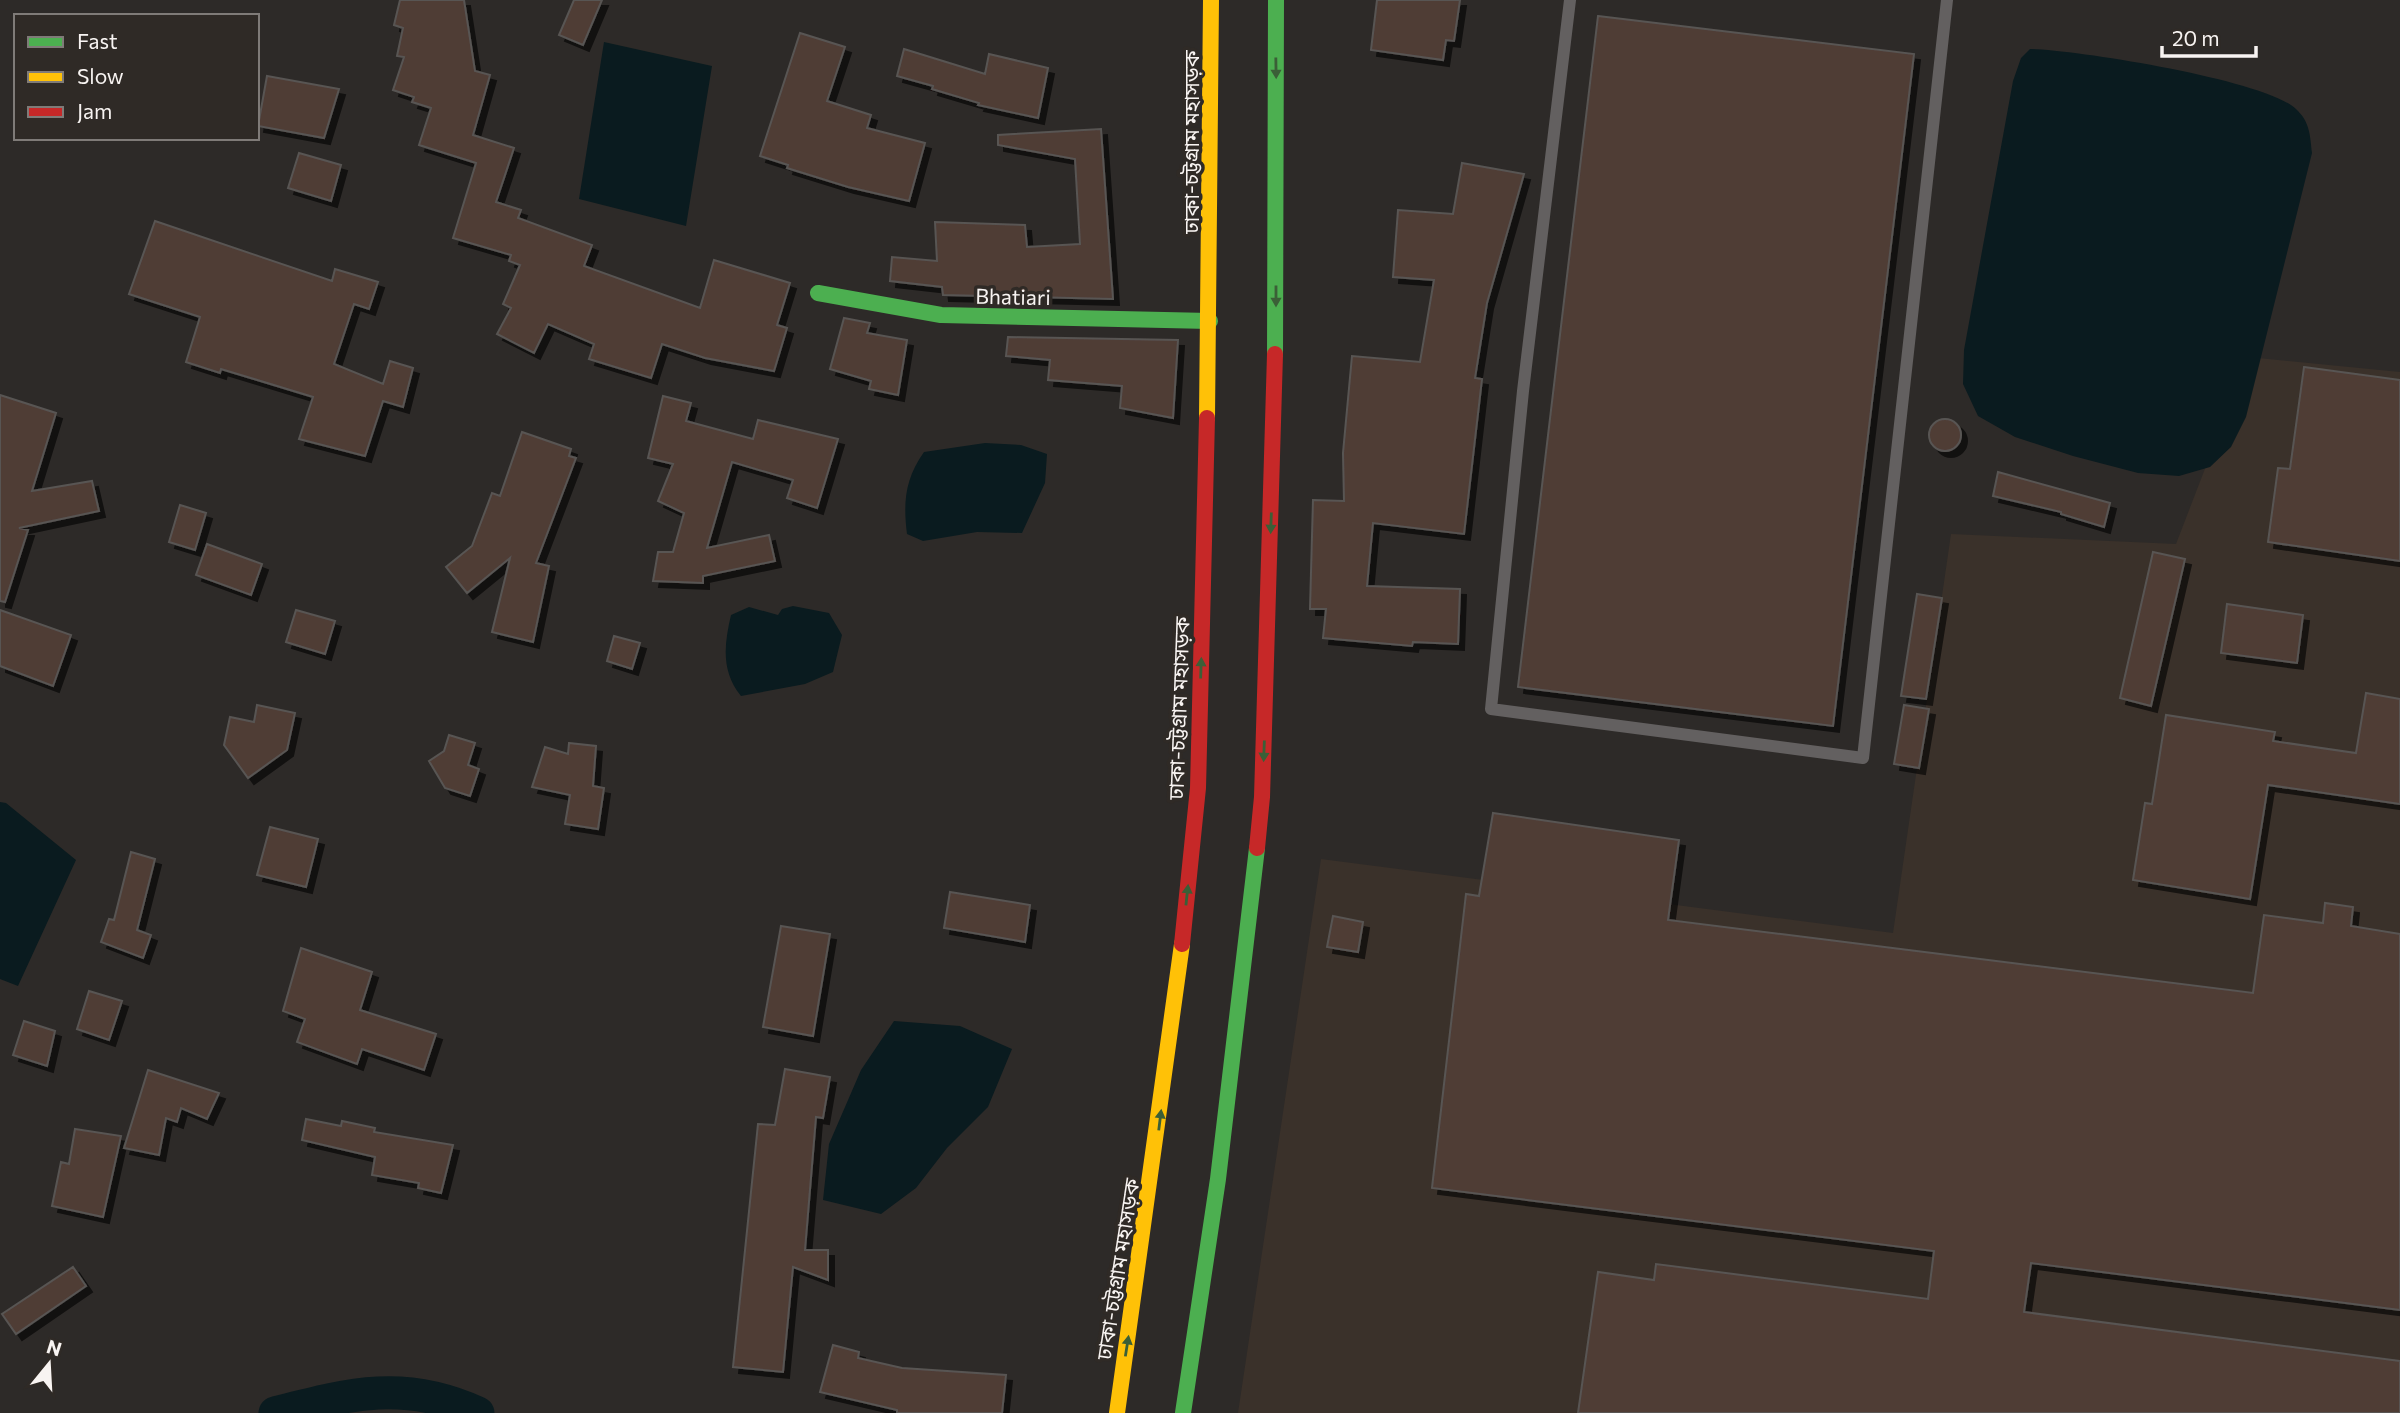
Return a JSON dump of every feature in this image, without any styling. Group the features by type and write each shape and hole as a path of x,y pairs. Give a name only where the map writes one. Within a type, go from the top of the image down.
{"main road":[{"name":"ঢাকা-চট্টগ্রাম মহাসড়ক","path":"1116,1413 1177,987 1198,788 1210,321 1211,0"},
{"path":"1182,1413 1220,1166 1262,797 1275,430 1276,0"},
{"name":"Bhatiari","path":"818,293 940,315 1210,321"}],"lane":[{"path":"1570,0 1523,391 1491,709 1863,758 1948,0"}],"shaded area":[{"path":"604,42 712,66 686,226 579,199"},
{"path":"2030,49 2169,68 2248,88 2278,98 2296,109 2307,124 2312,153 2246,417 2231,447 2210,467 2179,476 2138,473 2015,437 1978,416 1963,384 1964,350 2013,81 2021,58"},
{"path":"2248,357 2400,372 2400,1413 1238,1413 1321,859 1893,933 1951,534 2176,544"},
{"path":"985,443 1021,445 1047,454 1045,483 1022,533 977,532 923,541 907,534 905,511 909,481 924,452"},
{"path":"793,606 829,613 842,635 833,672 805,684 741,696 727,667 727,637 731,615 749,607 778,615 782,609"},
{"path":"0,802 6,803 76,860 18,986 0,979"},
{"path":"894,1021 960,1026 1012,1049 988,1107 947,1148 916,1188 881,1214 823,1200 829,1144 861,1070"}],"building":[{"path":"400,0 464,0 475,71 490,75 473,135 514,148 496,202 521,210 518,218 592,245 584,266 700,308 714,260 790,283 777,325 787,328 774,371 705,358 662,344 651,378 589,359 594,344 548,324 534,353 497,334 511,308 503,304 520,265 509,261 511,255 453,238 476,163 419,145 431,108 412,102 414,97 393,90 404,57 397,56 403,28 394,25"},
{"path":"574,0 602,0 583,45 559,35"},
{"path":"1377,0 1460,0 1454,41 1446,40 1443,60 1371,50"},
{"path":"1598,16 1914,54 1833,726 1518,687"},
{"path":"800,33 845,47 827,101 871,115 867,128 925,143 909,201 848,187 787,168 788,165 760,156"},
{"path":"904,49 985,74 989,54 1048,68 1038,118 978,105 979,103 932,89 933,86 897,76"},
{"path":"267,76 339,89 324,138 259,126"},
{"path":"1101,129 1113,299 943,295 942,287 890,281 892,257 937,261 935,222 1025,225 1027,247 1080,244 1075,159 998,145 998,135"},
{"path":"299,153 341,165 331,201 288,188"},
{"path":"1462,163 1524,174 1487,303 1475,378 1482,379 1464,534 1373,523 1367,586 1460,589 1458,644 1413,642 1412,646 1323,638 1326,609 1310,609 1313,500 1344,501 1343,453 1352,356 1420,362 1434,280 1393,277 1398,210 1453,214"},
{"path":"155,221 332,281 335,269 378,282 369,309 354,304 334,364 383,384 390,361 413,368 403,407 383,401 365,456 299,439 313,397 221,369 220,373 186,362 200,317 129,294"},
{"path":"844,318 870,323 867,333 907,340 898,395 869,389 871,381 830,369"},
{"path":"1008,337 1178,340 1173,418 1120,408 1122,386 1048,380 1050,360 1006,356"},
{"path":"2304,367 2400,380 2400,561 2268,542 2278,468 2290,469"},
{"path":"0,395 56,413 32,491 92,481 99,511 19,528 28,530 5,602 0,601"},
{"path":"663,396 691,403 686,421 753,439 758,420 838,439 817,508 787,498 793,480 732,462 707,548 769,535 775,561 703,576 703,583 653,581 658,552 673,552 684,513 658,501 673,464 648,458"},
{"path":"1945,419 1957,423 1961,435 1957,447 1945,451 1933,447 1929,435 1933,423"},
{"path":"522,432 571,449 569,456 576,458 536,563 549,566 533,642 492,632 510,558 467,593 446,567 472,546 492,493 500,496"},
{"path":"1998,472 2110,503 2104,527 2061,512 1993,496"},
{"path":"180,505 206,513 195,550 169,542"},
{"path":"207,544 262,564 251,595 196,575"},
{"path":"2153,552 2185,559 2151,706 2120,698"},
{"path":"1917,594 1942,598 1926,699 1901,696"},
{"path":"2227,604 2303,615 2297,663 2221,653"},
{"path":"0,610 71,635 53,686 0,666"},
{"path":"296,610 335,621 325,654 286,642"},
{"path":"614,636 640,643 632,669 607,661"},
{"path":"2366,693 2400,699 2400,804 2268,785 2250,899 2133,880 2145,803 2152,804 2166,715 2275,732 2273,741 2356,753"},
{"path":"257,705 295,713 287,750 248,778 224,745 230,717 254,722"},
{"path":"1904,705 1929,709 1919,768 1894,764"},
{"path":"449,735 475,743 468,765 479,769 470,796 445,788 429,761 444,751"},
{"path":"569,743 596,746 593,786 604,788 598,829 565,824 570,795 532,787 545,747 568,754"},
{"path":"1493,813 1679,840 1668,920 2253,993 2264,915 2323,923 2325,903 2353,907 2351,926 2400,934 2400,1310 2031,1263 2024,1312 2400,1361 2400,1413 1578,1413 1598,1272 1654,1280 1656,1264 1928,1299 1934,1251 1432,1188 1466,894 1479,896"},
{"path":"270,827 318,839 306,887 257,875"},
{"path":"131,852 155,859 137,930 151,935 143,958 101,942 109,919 114,920"},
{"path":"950,892 1030,905 1025,942 944,928"},
{"path":"1333,916 1363,922 1358,952 1327,947"},
{"path":"781,926 830,934 813,1036 763,1027"},
{"path":"301,948 372,972 360,1010 436,1034 424,1070 362,1049 357,1064 297,1042 305,1019 283,1011"},
{"path":"89,991 122,1001 109,1040 77,1029"},
{"path":"24,1021 55,1031 47,1066 13,1055"},
{"path":"785,1069 830,1077 823,1118 816,1117 805,1250 828,1250 828,1280 793,1267 783,1372 733,1367 758,1124 775,1125"},
{"path":"148,1070 219,1093 207,1119 181,1108 177,1122 166,1118 159,1155 124,1148"},
{"path":"306,1119 341,1126 342,1121 375,1128 374,1132 453,1145 441,1193 418,1188 419,1183 372,1175 375,1157 302,1140"},
{"path":"75,1129 121,1136 103,1217 52,1206 61,1162 69,1164"},
{"path":"73,1267 86,1286 16,1334 2,1314"},
{"path":"833,1345 859,1352 858,1358 902,1368 1006,1375 1002,1413 897,1413 897,1410 820,1392"}],"waterway":[{"path":"275,1413 328,1400 376,1393 425,1396 451,1402 478,1413"}],"traffic: fast":[{"path":"1275,354 1276,0"},
{"path":"818,293 941,315 1210,321"},
{"path":"1183,1413 1218,1179 1257,848"}],"traffic: slow":[{"path":"1207,418 1211,0"},
{"path":"1117,1413 1182,944"}],"traffic: jam":[{"path":"1257,848 1262,797 1275,354"},
{"path":"1182,944 1198,788 1207,418"}]}
